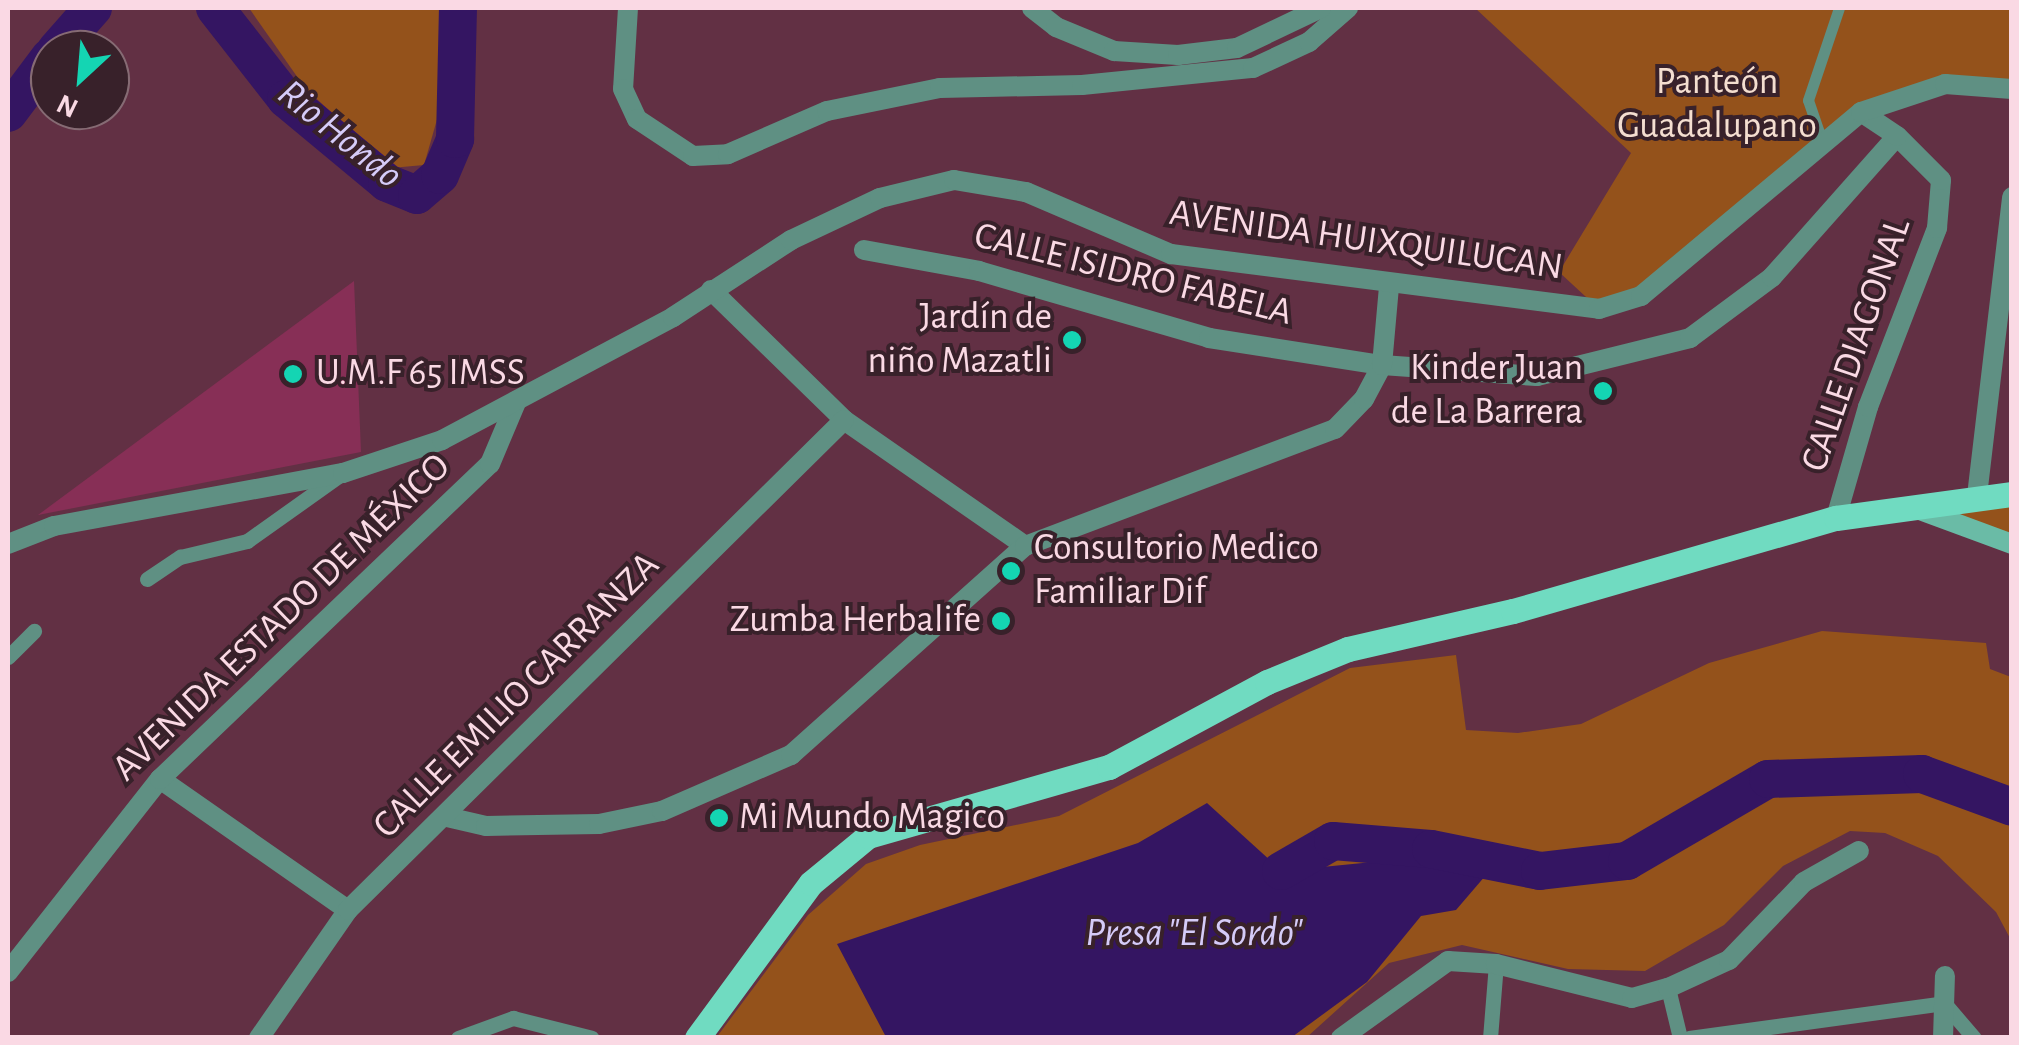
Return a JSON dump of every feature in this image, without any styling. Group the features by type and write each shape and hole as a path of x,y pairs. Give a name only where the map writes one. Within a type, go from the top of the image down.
{"main road":[{"path":"698,1038 812,883 868,836 1108,767 1266,682 1348,649 1512,611 1836,518 1906,504 2012,494"},
{"path":"1906,504 2012,544"}],"street":[{"path":"628,8 623,89 637,119 693,156 728,154 827,111 940,88 1082,84 1254,68 1309,42 1348,8"},
{"path":"1032,8 1056,27 1114,51 1178,55 1237,48 1321,8"},
{"name":"AVENIDA HUIXQUILUCAN","path":"8,544 54,526 343,473 442,440 711,290 791,240 880,198 954,180 1026,192 1171,254 1389,287 1599,309 1641,296 1861,112 1945,84 2012,89"},
{"name":"CALLE DIAGONAL","path":"1836,518 1868,406 1937,228 1941,180 1897,136 1861,112"},
{"name":"CALLE ISIDRO FABELA","path":"864,250 979,270 1209,338 1382,364 1537,376 1690,338 1772,276 1897,136"},
{"path":"1977,496 2012,198"},
{"path":"447,817 486,826 599,824 662,811 734,786 791,755 858,701 1026,546 1335,430 1364,400 1382,364 1389,287"},
{"path":"711,290 844,420 1026,546"},
{"name":"AVENIDA ESTADO DE MÉXICO","path":"8,972 160,780 490,464 517,400"},
{"name":"CALLE EMILIO CARRANZA","path":"259,1038 348,910 447,817 844,420"},
{"path":"147,578 180,558 247,541 343,473"},
{"path":"8,657 34,630"},
{"path":"160,780 348,910"},
{"path":"1341,1038 1448,962 1496,964 1632,998 1668,988 1729,960 1804,882 1859,851"},
{"path":"1490,1038 1496,964"},
{"path":"1943,1038 1946,976"},
{"path":"1668,988 1680,1038"},
{"path":"1690,1038 1944,1003"},
{"path":"1944,1003 1974,1038"},
{"path":"458,1038 514,1018 592,1038"}],"lane":[{"path":"1823,144 1808,100 1839,8"}],"green space":[{"path":"249,8 444,8 438,116 424,165 391,168 305,88"},
{"name":"Panteón Guadalupano","path":"1475,8 2011,8 2011,89 1945,84 1861,112 1641,296 1599,309 1559,272 1631,153"},
{"path":"2011,504 2011,534 1947,512"},
{"path":"1822,631 1986,643 1990,669 2011,677 2011,940 1996,912 1938,856 1885,833 1850,831 1783,866 1724,925 1645,971 1568,969 1462,945 1389,963 1307,1037 716,1038 808,915 866,864 920,845 1059,816 1350,668 1456,655 1466,730 1518,733 1581,724 1709,663"}],"water":[{"name":"Presa \"El Sordo\"","path":"1207,803 1282,871 1393,860 1486,875 1456,910 1421,916 1367,982 1292,1037 886,1037 837,944 1138,843"}],"building":[{"name":"U.M.F 65 IMSS","path":"354,281 361,452 38,515"}],"waterway":[{"name":"Rio Hondo","path":"74,30 93,8"},
{"name":"Rio Hondo","path":"215,8 286,99 387,183 417,195 440,175 455,139 458,8"},
{"name":"Rio Hondo","path":"8,113 30,84"},
{"path":"1281,871 1333,841 1431,849 1540,871 1627,861 1768,779 1922,774 2012,807"}],"place":[{"name":"Jardín de niño Mazatli","path":"1072,340"},
{"name":"U.M.F 65 IMSS","path":"293,374"},
{"name":"Kinder Juan de La Barrera","path":"1603,391"},
{"name":"Consultorio Medico Familiar Dif","path":"1011,571"},
{"name":"Zumba Herbalife","path":"1001,621"},
{"name":"Mi Mundo Magico","path":"719,818"}]}
